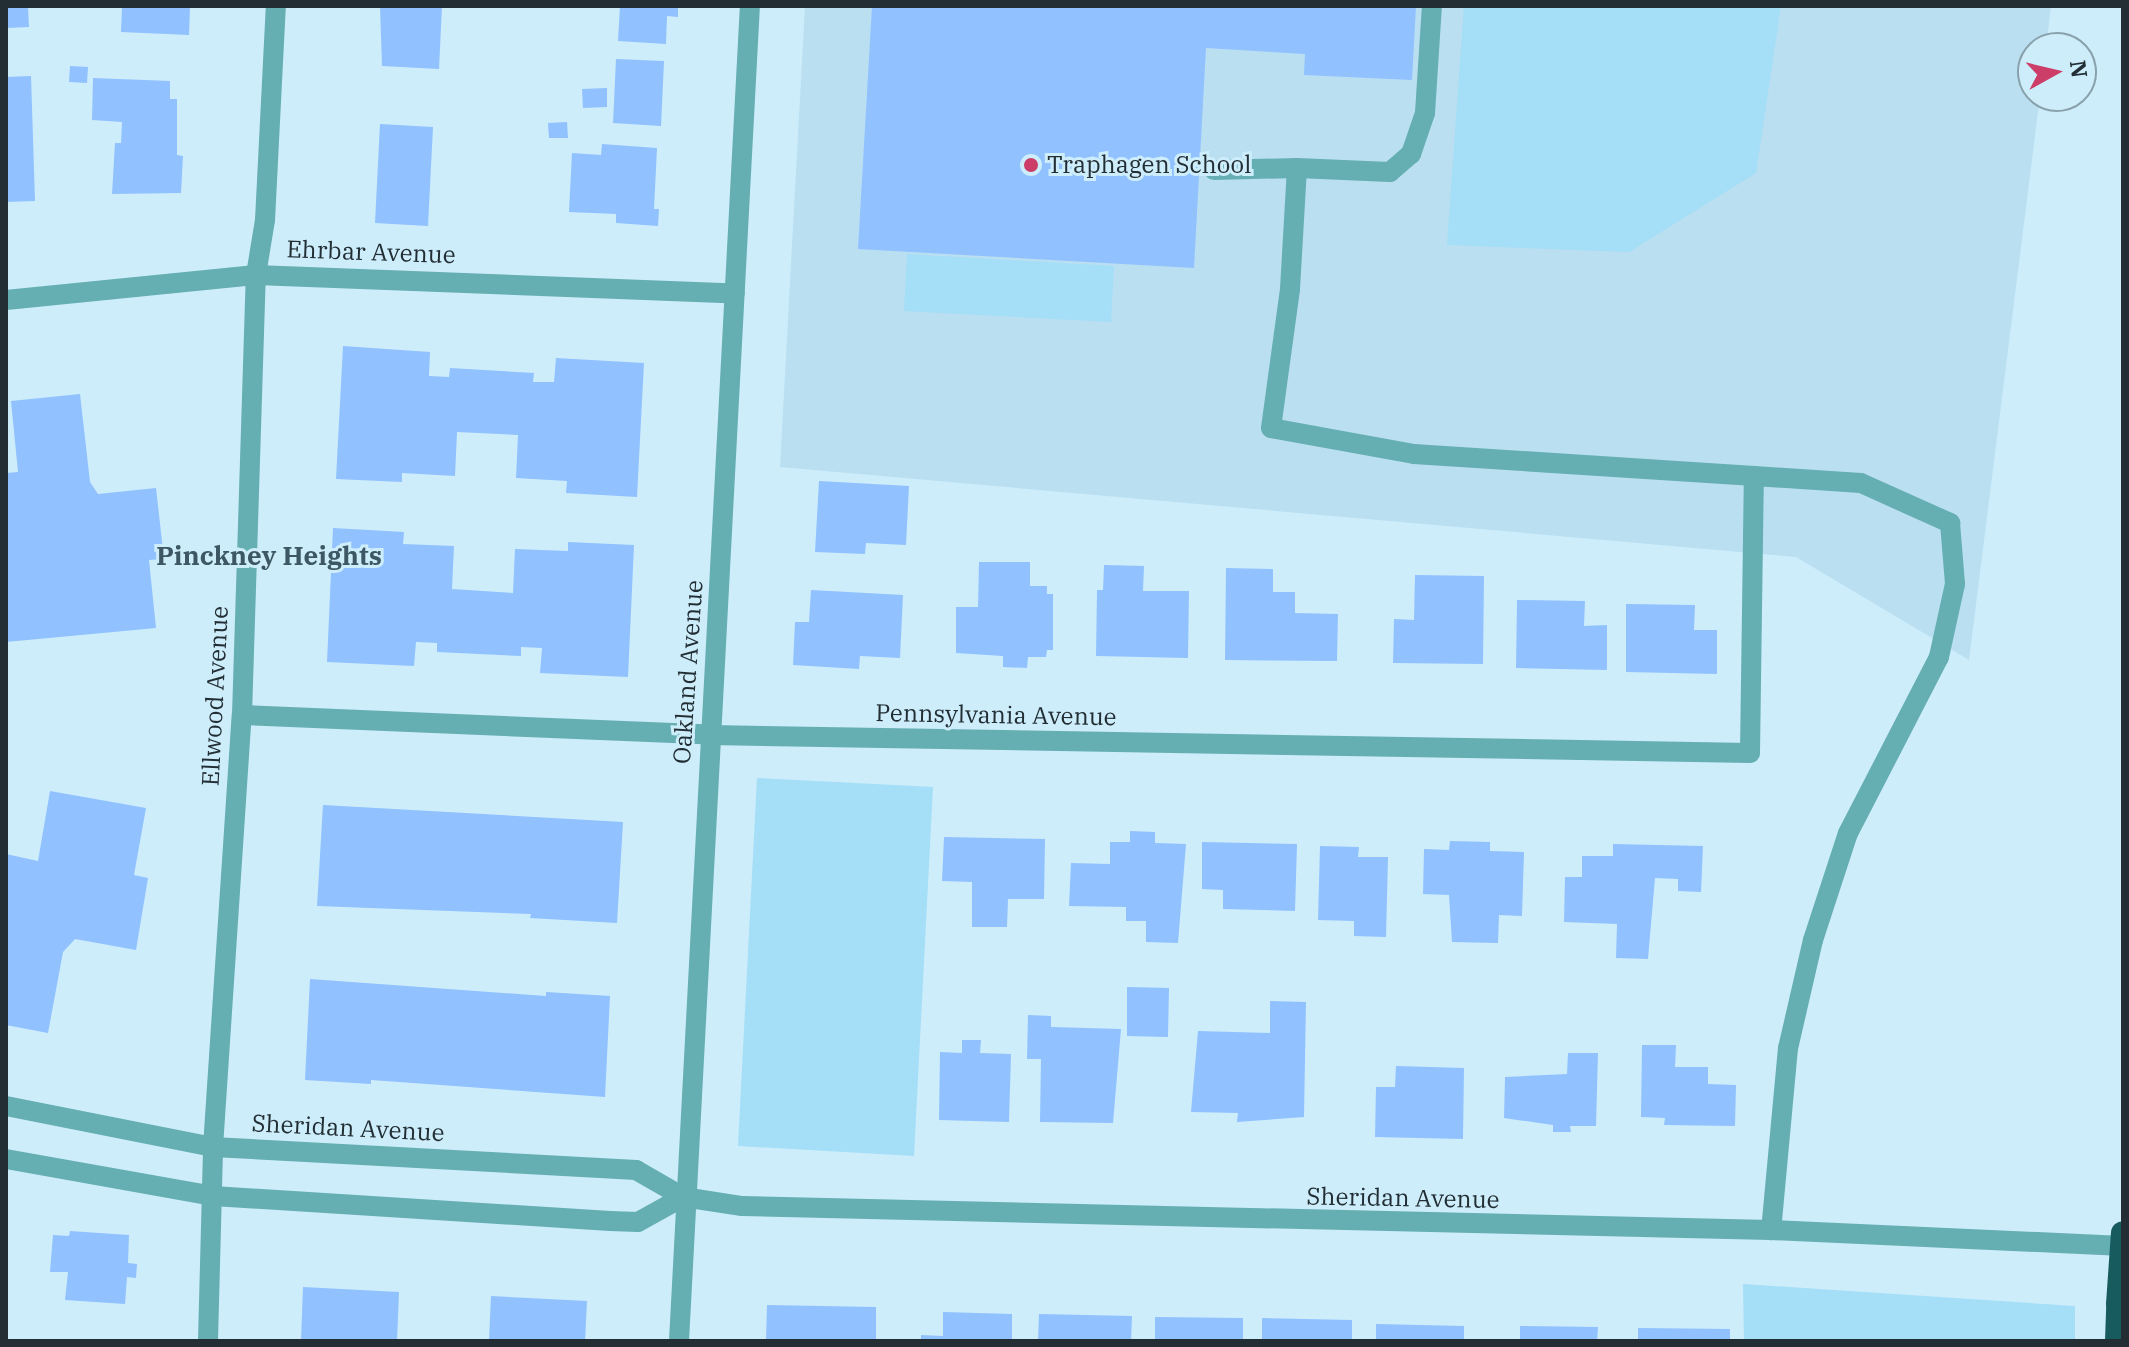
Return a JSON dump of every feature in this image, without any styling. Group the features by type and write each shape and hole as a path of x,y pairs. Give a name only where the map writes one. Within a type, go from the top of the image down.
{"highway":[{"path":"2117,1341 2123,1233"}],"street":[{"name":"Ellwood Avenue","path":"208,1341 213,1147 242,715 256,275 265,220 276,6"},
{"name":"Oakland Avenue","path":"679,1341 683,1197 750,6"},
{"path":"1214,170 1297,168 1390,172 1411,154 1425,113 1432,6"},
{"path":"1297,168 1290,289 1271,428 1414,454 1861,483 1950,523 1955,584 1939,657 1848,833 1813,940 1788,1048 1771,1230"},
{"name":"Ehrbar Avenue","path":"6,300 256,275 735,293"},
{"name":"Pennsylvania Avenue","path":"242,715 710,735 1750,753 1754,476"},
{"name":"Sheridan Avenue","path":"6,1106 213,1147 636,1170 683,1197 773,1207 1771,1230 2123,1246"},
{"path":"6,1159 213,1196 638,1222 683,1197"}],"shaded area":[{"path":"805,6 2051,6 2048,32 2017,32 2017,112 2038,112 1969,660 1796,557 780,467"},
{"path":"1464,6 1781,6 1756,173 1629,252 1447,245"},
{"path":"907,254 1114,266 1111,322 904,311"},
{"path":"757,778 933,787 914,1156 738,1146"},
{"path":"1743,1284 2075,1306 2075,1341 1744,1341"}],"building":[{"path":"6,6 28,6 29,27 6,28"},
{"path":"122,6 190,6 189,35 121,32"},
{"path":"380,6 442,6 439,69 382,66"},
{"path":"620,6 678,6 678,17 667,16 666,44 618,41"},
{"name":"Traphagen School","path":"872,6 1416,6 1412,80 1304,75 1305,54 1206,48 1194,268 858,249"},
{"path":"616,59 664,61 661,126 613,123"},
{"path":"70,66 88,67 87,83 69,82"},
{"path":"31,76 35,201 6,202 6,77"},
{"path":"93,78 170,81 170,99 177,99 177,155 183,156 181,193 112,194 115,143 121,143 122,122 92,120"},
{"path":"607,88 607,107 583,108 582,89"},
{"path":"567,122 568,138 549,138 548,123"},
{"path":"380,124 433,127 428,226 375,223"},
{"path":"602,144 657,148 654,209 659,209 658,226 616,223 616,214 569,212 572,153 601,155"},
{"path":"343,346 430,352 429,376 449,377 450,368 534,373 533,382 554,382 556,358 644,363 637,497 566,493 567,481 516,478 518,435 457,432 455,476 402,473 402,482 336,479"},
{"path":"80,394 90,482 98,494 156,488 164,559 149,560 156,628 6,642 6,473 18,472 11,401"},
{"path":"819,481 909,486 906,545 866,543 865,554 815,552"},
{"path":"333,528 404,532 403,544 454,546 452,589 513,593 515,549 568,551 568,542 634,545 628,677 540,673 542,648 521,647 521,656 437,652 437,643 416,642 414,666 327,662"},
{"path":"979,562 1030,562 1030,586 1047,586 1047,594 1053,594 1053,650 1047,650 1046,657 1028,657 1027,668 1003,667 1003,656 956,653 956,607 978,607"},
{"path":"1104,565 1144,566 1143,591 1189,591 1188,658 1096,656 1097,590 1103,590"},
{"path":"1226,568 1273,569 1273,592 1295,592 1295,613 1338,614 1337,661 1225,660"},
{"path":"1415,575 1484,576 1483,664 1393,663 1394,619 1414,620"},
{"path":"811,590 903,595 900,658 860,656 859,669 793,665 795,622 809,622"},
{"path":"1517,600 1585,601 1584,626 1607,625 1607,670 1516,668"},
{"path":"1626,604 1695,605 1694,630 1717,630 1717,674 1626,672"},
{"path":"50,791 146,808 134,875 148,878 136,950 75,939 63,952 48,1033 6,1025 6,854 38,861"},
{"path":"323,805 623,822 617,923 530,918 531,914 317,906"},
{"path":"1130,831 1155,832 1155,843 1186,844 1178,943 1146,942 1146,921 1126,921 1126,907 1069,906 1071,863 1110,864 1110,842 1130,842"},
{"path":"944,837 1045,839 1044,899 1008,899 1007,927 972,927 972,882 942,881"},
{"path":"1450,841 1490,842 1490,851 1524,852 1522,916 1499,915 1498,943 1452,942 1449,895 1423,894 1424,849 1449,850"},
{"path":"1202,842 1297,844 1295,911 1223,909 1223,890 1202,889"},
{"path":"1613,844 1703,846 1701,892 1678,891 1678,879 1655,878 1648,959 1616,958 1617,924 1564,922 1565,877 1582,877 1582,856 1613,856"},
{"path":"1320,846 1359,847 1358,857 1388,857 1386,937 1354,936 1354,921 1318,920"},
{"path":"310,979 546,996 546,992 610,996 605,1097 371,1080 371,1084 305,1080"},
{"path":"1127,987 1169,988 1168,1037 1127,1036"},
{"path":"1270,1001 1306,1002 1304,1117 1237,1122 1238,1113 1191,1112 1198,1031 1270,1033"},
{"path":"1028,1015 1051,1016 1051,1027 1121,1029 1113,1123 1040,1122 1041,1059 1027,1059"},
{"path":"962,1040 981,1040 980,1053 1011,1054 1009,1122 939,1120 940,1052 962,1053"},
{"path":"1642,1045 1676,1045 1675,1067 1708,1067 1708,1084 1736,1085 1735,1126 1664,1125 1665,1118 1641,1117"},
{"path":"1568,1053 1598,1053 1596,1126 1570,1126 1571,1132 1553,1132 1553,1125 1504,1118 1505,1077 1567,1074"},
{"path":"1396,1066 1464,1068 1463,1139 1375,1137 1376,1087 1395,1087"},
{"path":"70,1231 129,1235 128,1263 137,1264 136,1278 127,1277 125,1304 65,1300 68,1272 50,1272 53,1235 69,1236"},
{"path":"303,1287 399,1292 397,1341 301,1341"},
{"path":"491,1296 587,1301 585,1341 489,1341"},
{"path":"767,1305 876,1307 876,1341 766,1341"},
{"path":"943,1312 1012,1314 1012,1341 921,1341 921,1335 943,1336"},
{"path":"1039,1314 1132,1316 1131,1341 1038,1341"},
{"path":"1155,1317 1243,1318 1243,1341 1155,1341"},
{"path":"1262,1318 1352,1320 1352,1341 1262,1341"},
{"path":"1376,1324 1464,1326 1464,1341 1376,1341"},
{"path":"1520,1326 1598,1327 1597,1341 1520,1341"},
{"path":"1638,1328 1730,1329 1730,1341 1638,1341"}],"place":[{"name":"Traphagen School","path":"1031,165"}],"district":[{"name":"Pinckney Heights","path":"269,556"}]}
